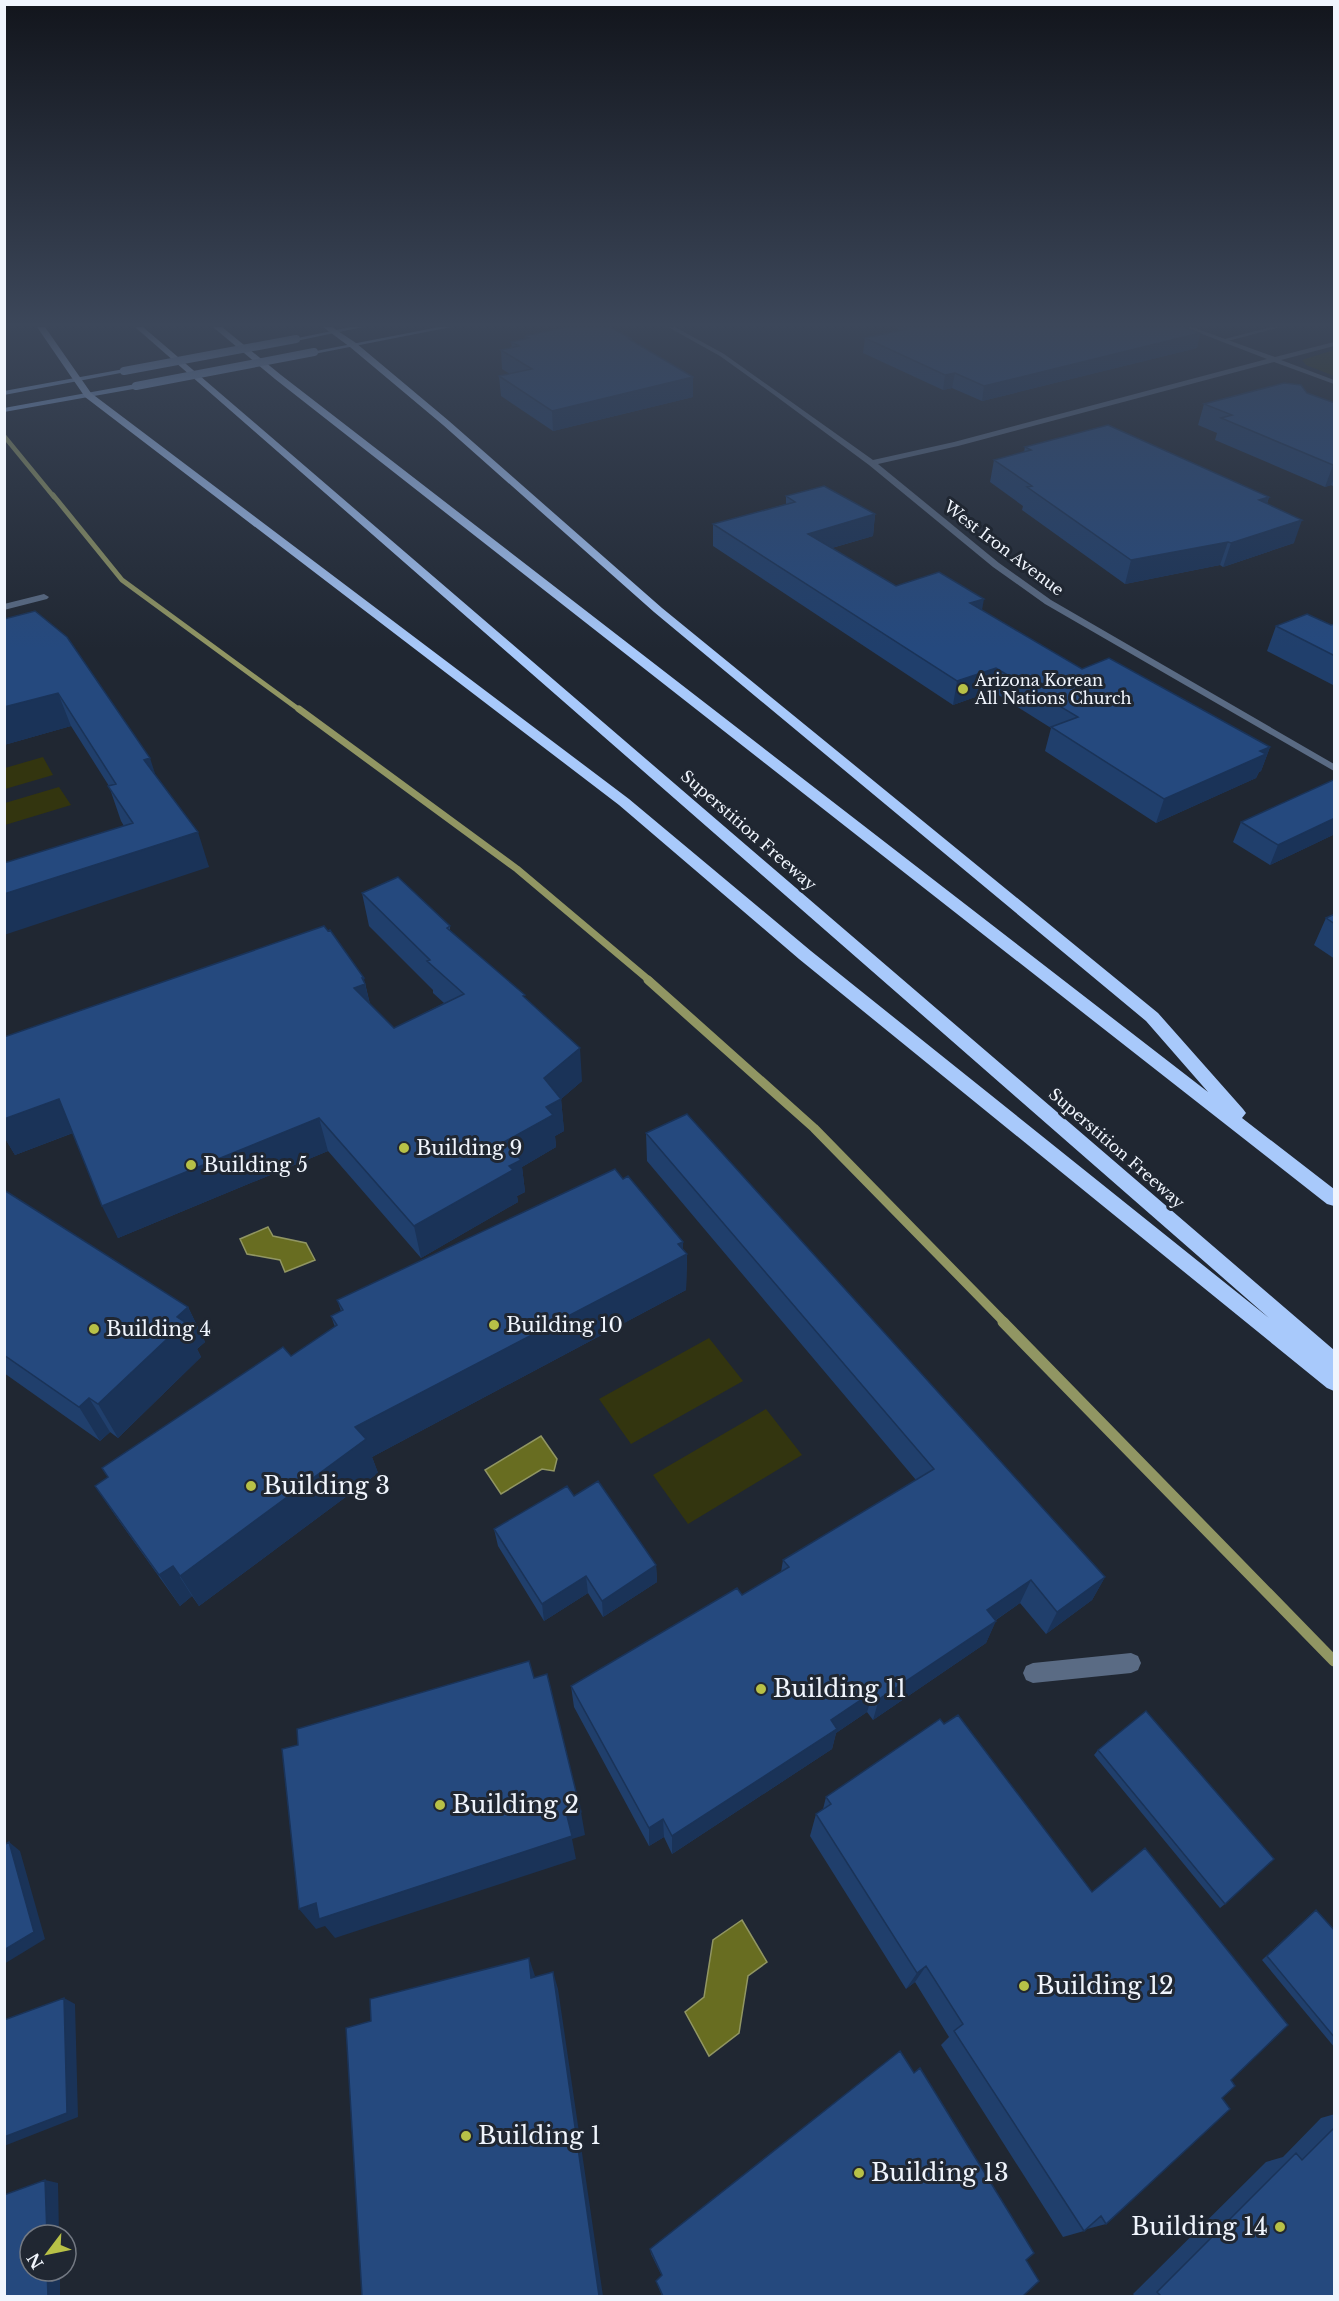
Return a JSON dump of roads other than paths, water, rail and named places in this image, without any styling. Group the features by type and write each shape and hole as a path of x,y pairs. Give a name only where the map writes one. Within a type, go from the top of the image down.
{"highway":[{"path":"140,434 624,802 805,955 1335,1382"},
{"name":"Superstition Freeway","path":"263,434 1335,1362"},
{"path":"351,434 1335,1199"},
{"path":"459,434 658,610 1152,1017 1268,1148"}],"street":[{"name":"West Iron Avenue","path":"833,434 872,463 996,565 1048,602 1335,768"},
{"path":"872,463 991,434"},
{"path":"4,607 44,597"},
{"path":"1033,1673 1131,1663"}],"waterway":[{"path":"4,436 54,497"},
{"path":"53,495 122,580 301,711"},
{"path":"299,709 517,869 650,981"},
{"path":"648,980 814,1128 1005,1323"},
{"path":"1003,1322 1334,1661"}],"place":[{"name":"Arizona Korean All Nations Church","path":"963,689"},
{"name":"Building 9","path":"404,1148"},
{"name":"Building 5","path":"191,1165"},
{"name":"Building 10","path":"494,1325"},
{"name":"Building 4","path":"94,1329"},
{"name":"Building 3","path":"251,1486"},
{"name":"Building 11","path":"761,1689"},
{"name":"Building 2","path":"440,1805"},
{"name":"Building 12","path":"1024,1986"},
{"name":"Building 1","path":"466,2136"},
{"name":"Building 13","path":"859,2173"},
{"name":"Building 14","path":"1280,2227"}]}
